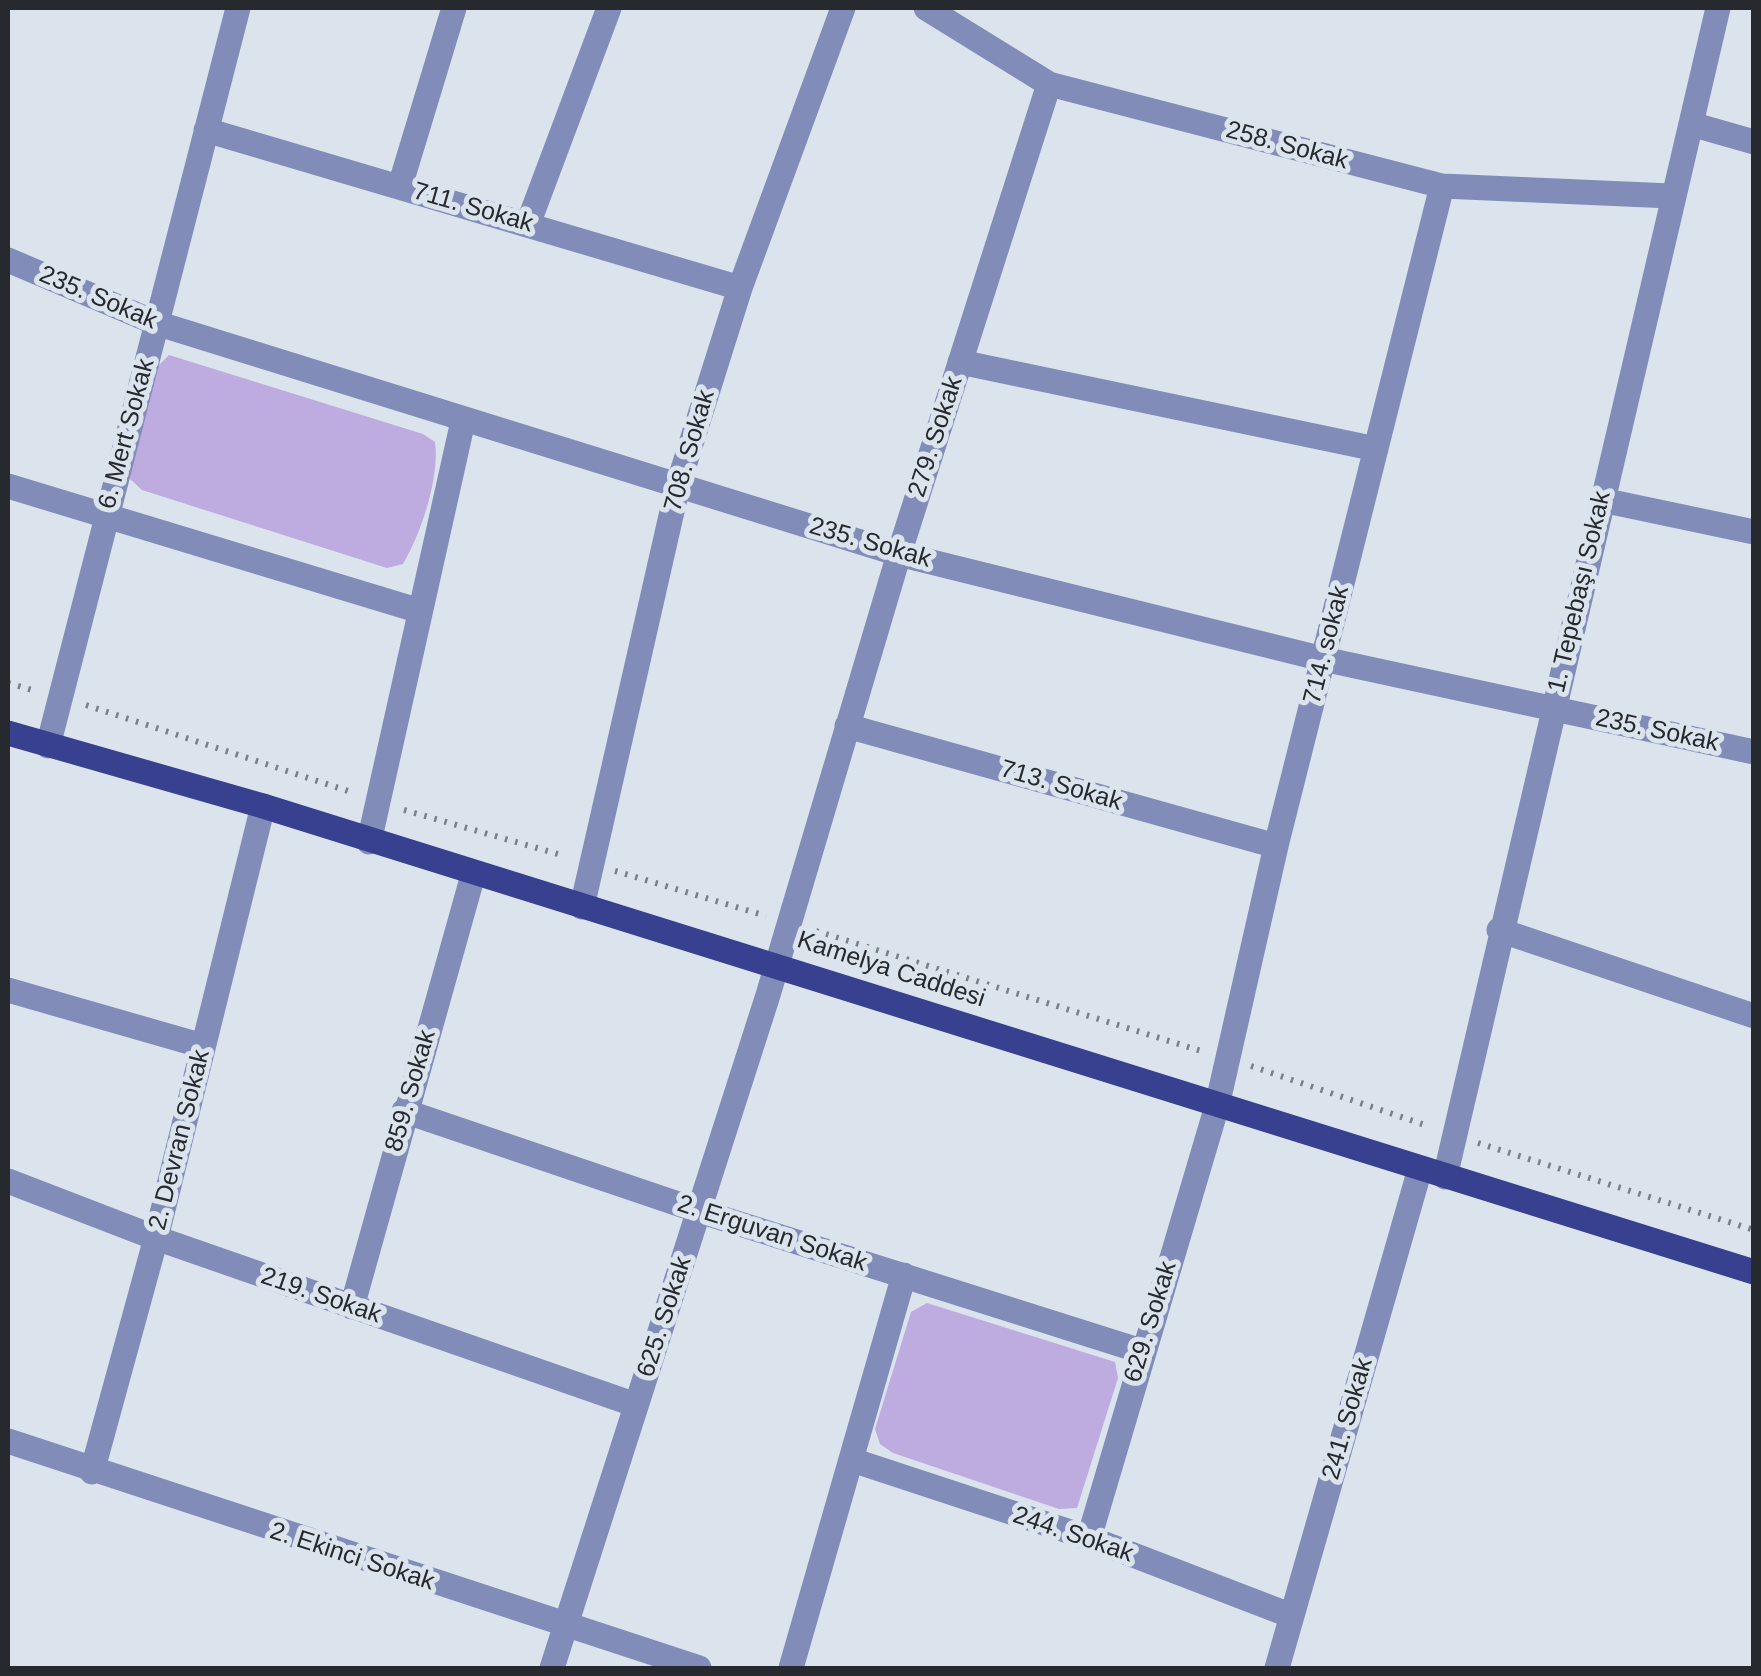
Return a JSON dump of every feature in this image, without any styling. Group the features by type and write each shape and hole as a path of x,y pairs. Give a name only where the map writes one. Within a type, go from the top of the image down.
{"main road":[{"name":"Kamelya Caddesi","path":"8,732 263,806 473,875 778,966 1754,1272"}],"street":[{"name":"6. Mert Sokak","path":"48,746 238,8"},
{"path":"400,186 454,8"},
{"path":"528,224 609,8"},
{"name":"708. Sokak","path":"582,906 678,485 740,288 843,8"},
{"name":"258. Sokak","path":"926,8 1050,84 1442,186 1671,196"},
{"name":"1. Tepebaşı Sokak","path":"1445,1177 1499,930 1718,8"},
{"name":"279. Sokak","path":"778,966 899,554 1050,84"},
{"path":"1691,124 1754,142"},
{"name":"711. Sokak","path":"206,130 740,288"},
{"name":"714. sokak","path":"1217,1106 1276,846 1442,186"},
{"name":"235. Sokak","path":"8,260 156,323 899,554 1323,659 1754,752"},
{"path":"960,362 1376,449"},
{"path":"369,842 463,421"},
{"path":"8,486 420,612"},
{"path":"1602,500 1754,532"},
{"name":"713. Sokak","path":"846,726 1276,846"},
{"name":"2. Devran Sokak","path":"92,1472 156,1238 263,806"},
{"name":"859. Sokak","path":"352,1307 473,875"},
{"path":"1499,930 1754,1016"},
{"name":"625. Sokak","path":"552,1668 778,966"},
{"path":"8,990 202,1046"},
{"name":"629. Sokak","path":"1089,1538 1217,1106"},
{"name":"2. Erguvan Sokak","path":"404,1112 699,1212 1141,1352"},
{"name":"241. Sokak","path":"1277,1668 1420,1169"},
{"name":"219. Sokak","path":"8,1181 156,1238 636,1404"},
{"path":"791,1668 904,1276"},
{"name":"2. Ekinci Sokak","path":"8,1441 92,1472 699,1668"},
{"name":"244. Sokak","path":"852,1460 1089,1538 1292,1616"}],"path":[{"path":"8,682 378,801 1228,1059 1754,1230"}],"shaded area":[{"path":"169,355 423,434 435,442 435,472 428,505 403,564 387,568 142,490 129,478 155,369"},
{"path":"927,1303 1115,1362 1118,1378 1077,1508 1059,1509 893,1453 880,1444 875,1429 911,1312"}]}
